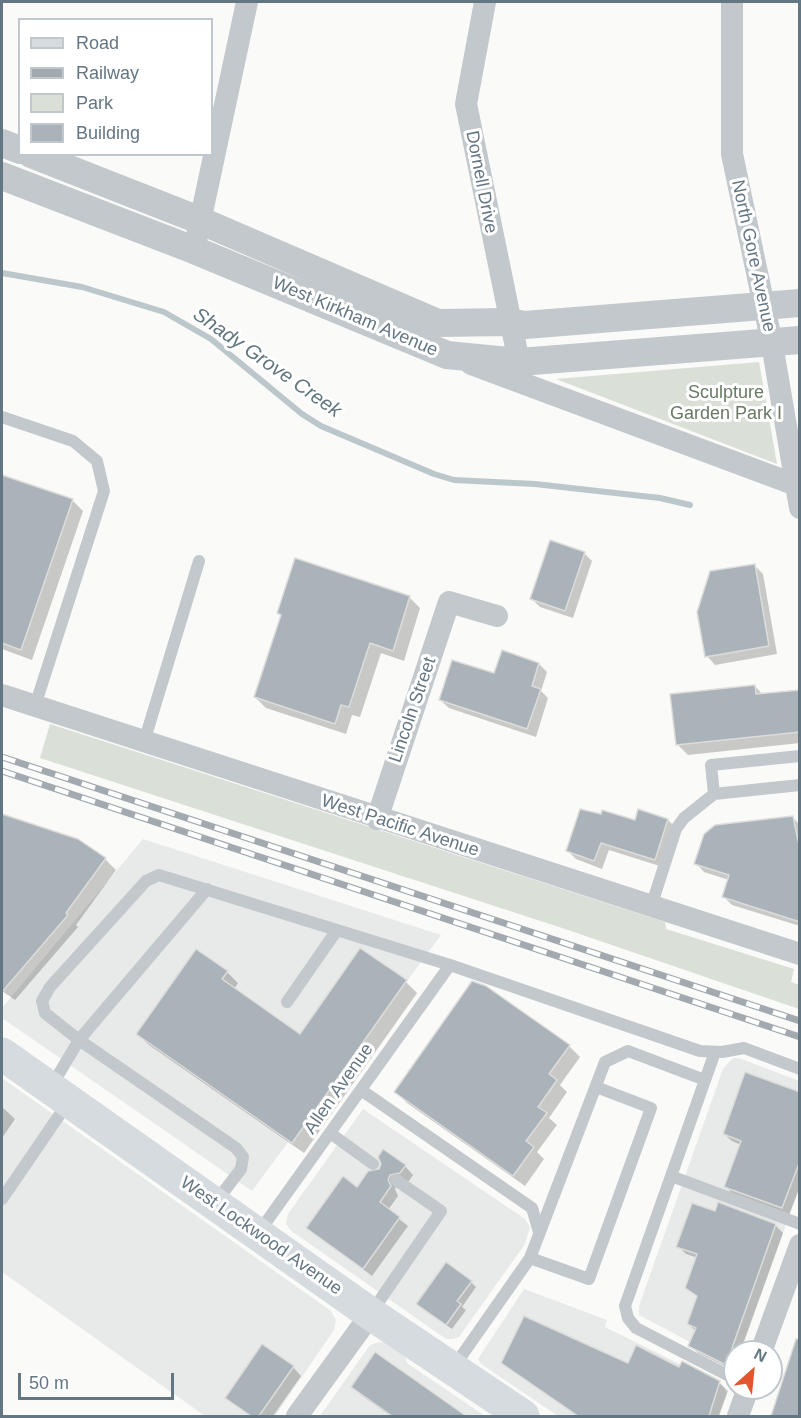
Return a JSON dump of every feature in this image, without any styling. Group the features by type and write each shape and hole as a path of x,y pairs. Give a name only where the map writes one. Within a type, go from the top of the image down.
{"main road":[{"name":"West Lockwood Avenue","path":"2,1054 370,1314 523,1416"}],"street":[{"path":"194,250 247,2"},
{"name":"Dornell Drive","path":"485,2 466,104 508,322 519,362"},
{"name":"North Gore Avenue","path":"732,2 732,154 765,306 786,342 800,508"},
{"path":"2,143 18,149"},
{"name":"West Kirkham Avenue","path":"36,156 199,220 438,323 508,322 525,326 800,303"},
{"name":"West Kirkham Avenue","path":"2,176 194,250 447,355 519,362 786,342"},
{"path":"447,355 798,484"},
{"name":"Lincoln Street","path":"377,819 449,602 497,616"},
{"name":"West Pacific Avenue","path":"2,695 377,819 800,954"},
{"path":"765,1340 798,1252"},
{"path":"297,1416 370,1314"},
{"path":"738,1416 744,1400"}],"lane":[{"path":"2,417 73,441 97,461 104,491 35,706"},
{"path":"144,742 198,561"},
{"path":"714,794 711,765 800,756"},
{"path":"651,907 676,829 684,818 714,794 800,785"},
{"path":"215,1203 241,1168 243,1157 236,1148 79,1040 45,1013 42,1001 50,987 146,881 159,875 450,965 700,1051 715,1052 744,1048 800,1069"},
{"path":"2,1199 60,1095 79,1040 207,889"},
{"path":"287,1002 337,930"},
{"name":"Allen Avenue","path":"258,1233 450,965"},
{"path":"453,1369 530,1258 605,1062 627,1051 705,1080"},
{"path":"715,1052 625,1306 628,1318 636,1328 723,1373"},
{"path":"530,1258 589,1279 651,1108 596,1087"},
{"path":"361,1090 532,1208 539,1232"},
{"path":"330,1133 373,1164"},
{"path":"671,1176 800,1224"},
{"path":"370,1314 441,1211 396,1180"}],"shaded area":[{"path":"143,839 441,935 252,1191 2,1018 2,1008"},
{"path":"733,1058 739,1058 799,1081 799,1188 745,1340 723,1340 723,1360 639,1315 639,1306 723,1069"},
{"path":"2,1078 331,1311 336,1320 334,1330 275,1416 205,1416 2,1272"},
{"path":"363,1109 525,1219 530,1227 525,1244 459,1337 446,1339 290,1230 286,1223 288,1214"},
{"path":"524,1289 607,1320 605,1327 720,1384 723,1387 724,1400 718,1416 558,1416 481,1364 478,1359"},
{"path":"379,1342 394,1344 404,1351 407,1363 485,1416 320,1416 370,1345"}],"green space":[{"name":"Sculpture Garden Park I","path":"759,362 777,464 556,379"},
{"path":"50,724 665,922 666,929 794,969 791,982 799,985 799,1009 562,928 40,758"}],"building":[{"path":"2,475 73,499 21,650 2,643"},
{"path":"550,540 585,552 565,611 530,599"},
{"path":"295,558 410,596 393,651 370,643 349,707 341,705 335,724 254,697 281,615 277,613"},
{"path":"755,564 769,646 705,657 697,612 710,571"},
{"path":"502,650 539,663 532,686 541,689 527,729 439,700 452,660 494,673"},
{"path":"755,685 756,694 800,690 800,732 676,745 670,694"},
{"path":"580,809 601,814 602,810 635,820 638,809 668,819 655,860 601,843 594,861 566,851"},
{"path":"2,814 78,839 106,858 66,913 68,915 2,992"},
{"path":"793,816 800,850 800,922 722,897 729,875 694,864 704,834 715,825"},
{"path":"360,948 407,980 292,1143 136,1034 196,949 228,971 222,979 300,1034"},
{"path":"472,981 486,986 570,1045 549,1074 557,1080 538,1107 547,1113 526,1141 534,1147 513,1176 394,1092"},
{"path":"745,1072 800,1092 800,1161 782,1208 724,1187 741,1141 723,1134"},
{"path":"383,1149 406,1165 400,1173 390,1175 388,1180 391,1186 380,1202 400,1217 363,1269 306,1228 343,1176 357,1187 368,1171 379,1169 381,1164 378,1157"},
{"path":"718,1202 776,1224 735,1340 723,1340 723,1364 688,1346 696,1328 687,1324 697,1296 685,1288 697,1254 676,1247 692,1203 715,1211"},
{"path":"446,1262 472,1281 457,1301 461,1304 446,1325 416,1304"},
{"path":"524,1316 628,1363 636,1345 679,1367 682,1361 720,1381 709,1416 578,1416 501,1363"},
{"path":"796,1339 800,1339 800,1416 771,1416 776,1400 783,1400 783,1379"},
{"path":"262,1344 294,1366 259,1416 251,1416 225,1398"},
{"path":"375,1352 466,1416 392,1416 351,1387"}],"waterway":[{"name":"Shady Grove Creek","path":"2,273 82,287 164,312 211,339 302,414 321,426 434,474 454,480 535,484 660,498 690,505"}],"railway":[{"path":"2,757 800,1021"},
{"path":"2,771 800,1037"}]}
